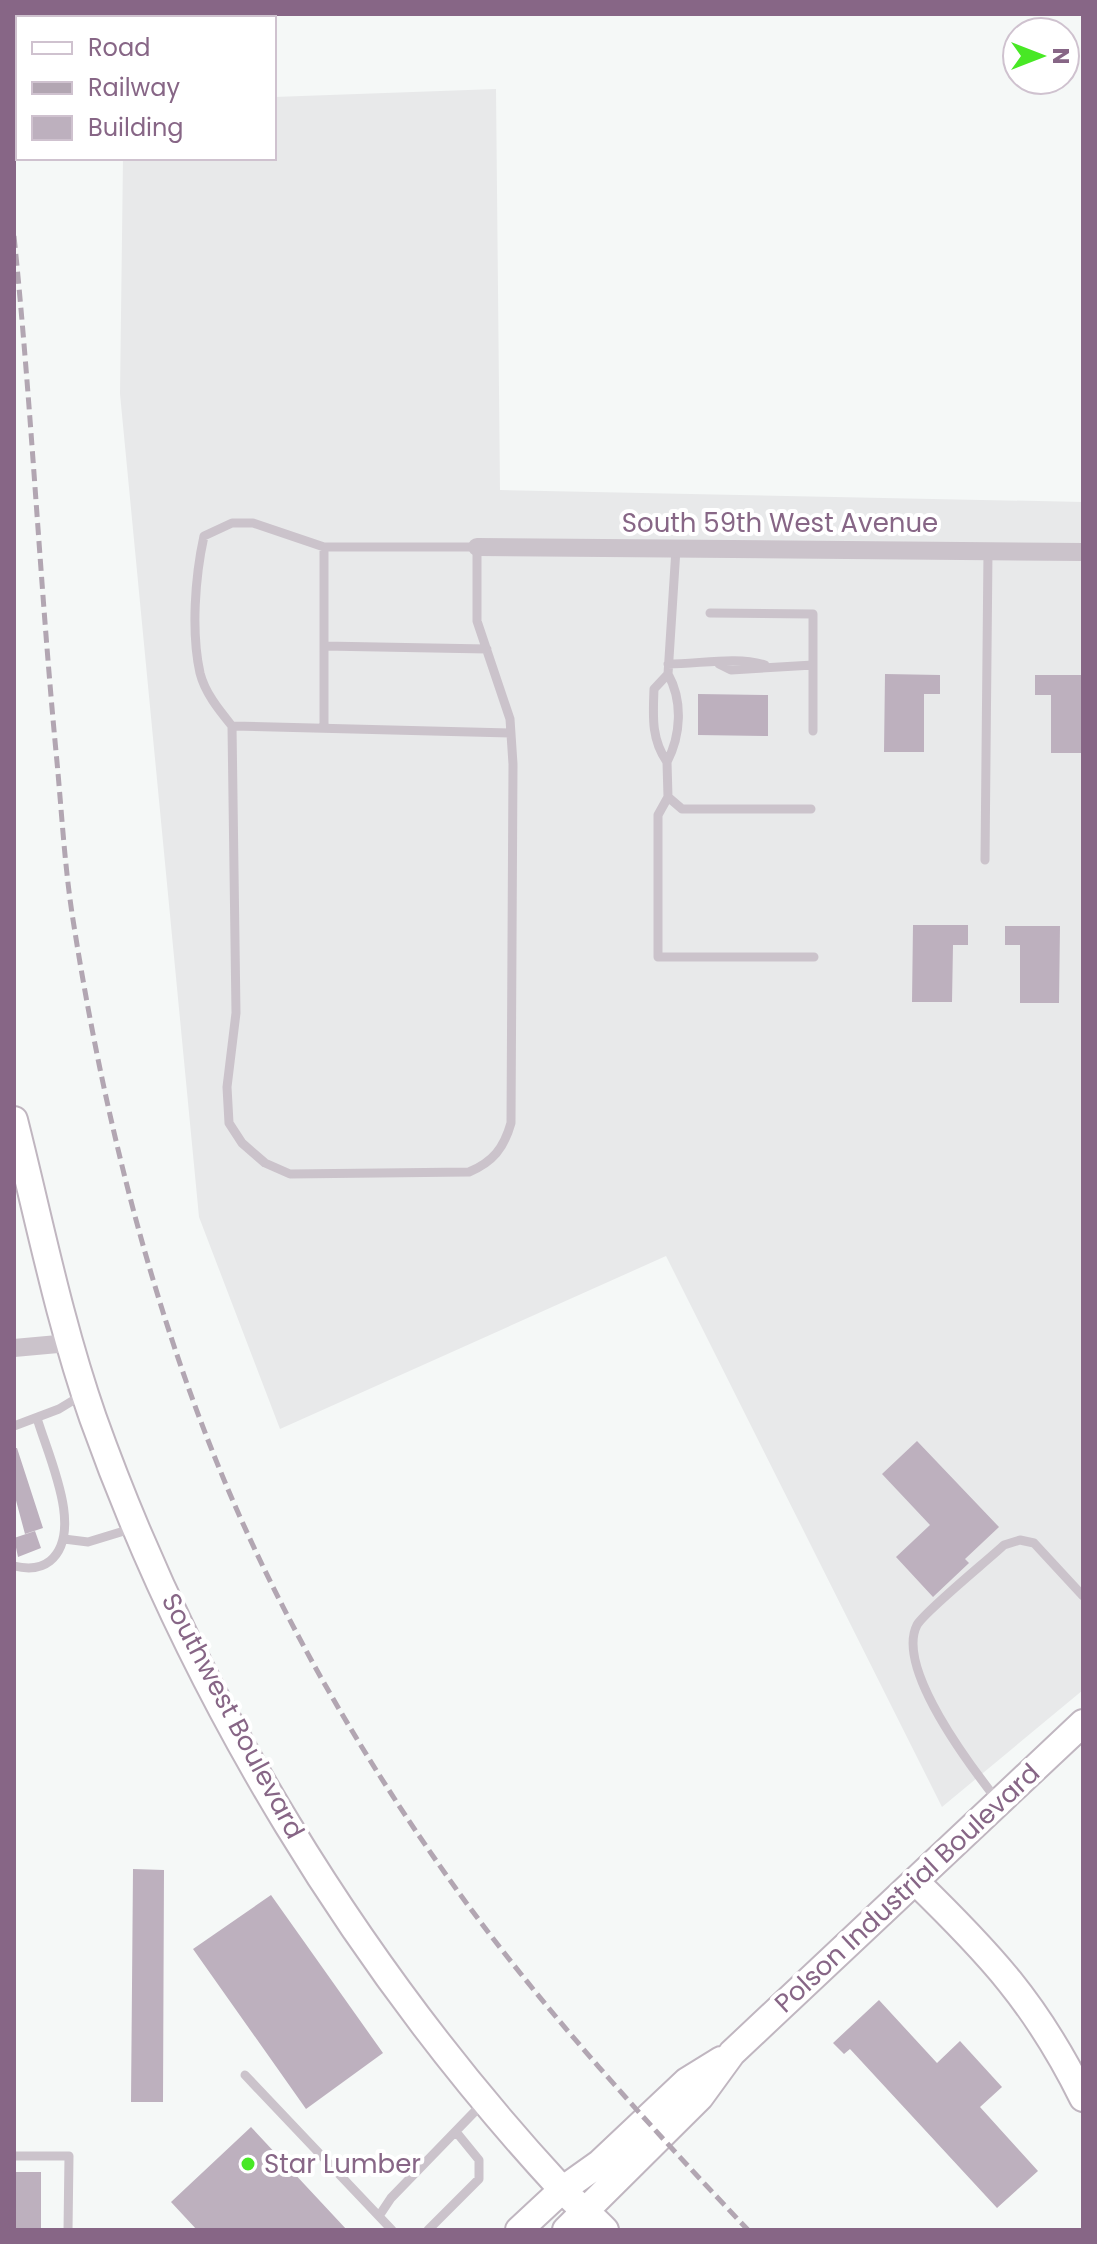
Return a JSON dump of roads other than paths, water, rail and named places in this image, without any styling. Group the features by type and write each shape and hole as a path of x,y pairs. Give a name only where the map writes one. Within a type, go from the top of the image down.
{"street":[{"name":"South 59th West Avenue","path":"477,547 1083,552"},
{"name":"Southwest Boulevard","path":"14,1120 22,1181 85,1394 137,1527 198,1658 295,1834 369,1947 486,2099 562,2190 605,2230"},
{"path":"14,1348 69,1343"},
{"name":"Polson Industrial Boulevard","path":"566,2230 617,2175 700,2097 732,2053 1083,1723"},
{"path":"915,1881 989,1952 1027,2000 1057,2047 1083,2098"},
{"name":"Polson Industrial Boulevard","path":"519,2230 562,2190 600,2163 687,2081 732,2053"}],"lane":[{"path":"232,523 253,523 324,547 477,547 477,621 511,733 511,1123 506,1141 489,1164 469,1172 290,1174 265,1163 242,1143 229,1123 227,1087 236,1013 232,726 210,698 200,674 197,628 199,557 204,536 232,523"},
{"path":"324,547 324,728"},
{"path":"676,549 668,669 677,691 677,743 667,762 668,797 658,815 658,957 814,957"},
{"path":"985,860 988,551"},
{"path":"710,613 813,614 813,731"},
{"path":"324,646 487,649"},
{"path":"667,762 655,745 653,719 654,689 668,669 719,664 731,670 765,665 813,665"},
{"path":"232,726 511,733"},
{"path":"668,797 682,809 811,809"},
{"path":"14,1426 85,1394"},
{"path":"14,1566 45,1565 61,1552 64,1539 65,1511 37,1418"},
{"path":"64,1539 88,1542 137,1527"},
{"path":"998,1802 961,1755 923,1686 913,1647 917,1625 1004,1545 1020,1540 1034,1543 1083,1596"},
{"path":"245,2075 392,2230"},
{"path":"379,2216 391,2198 457,2133 486,2099"},
{"path":"428,2230 479,2179 479,2160 457,2133"},
{"path":"14,2156 69,2156 68,2230"}],"railway":[{"path":"14,236 51,696 74,926 100,1069 134,1211 200,1420 251,1541 304,1647 363,1749 428,1849 495,1941 564,2026 748,2230"}],"place":[{"name":"Star Lumber","path":"248,2164"}]}
